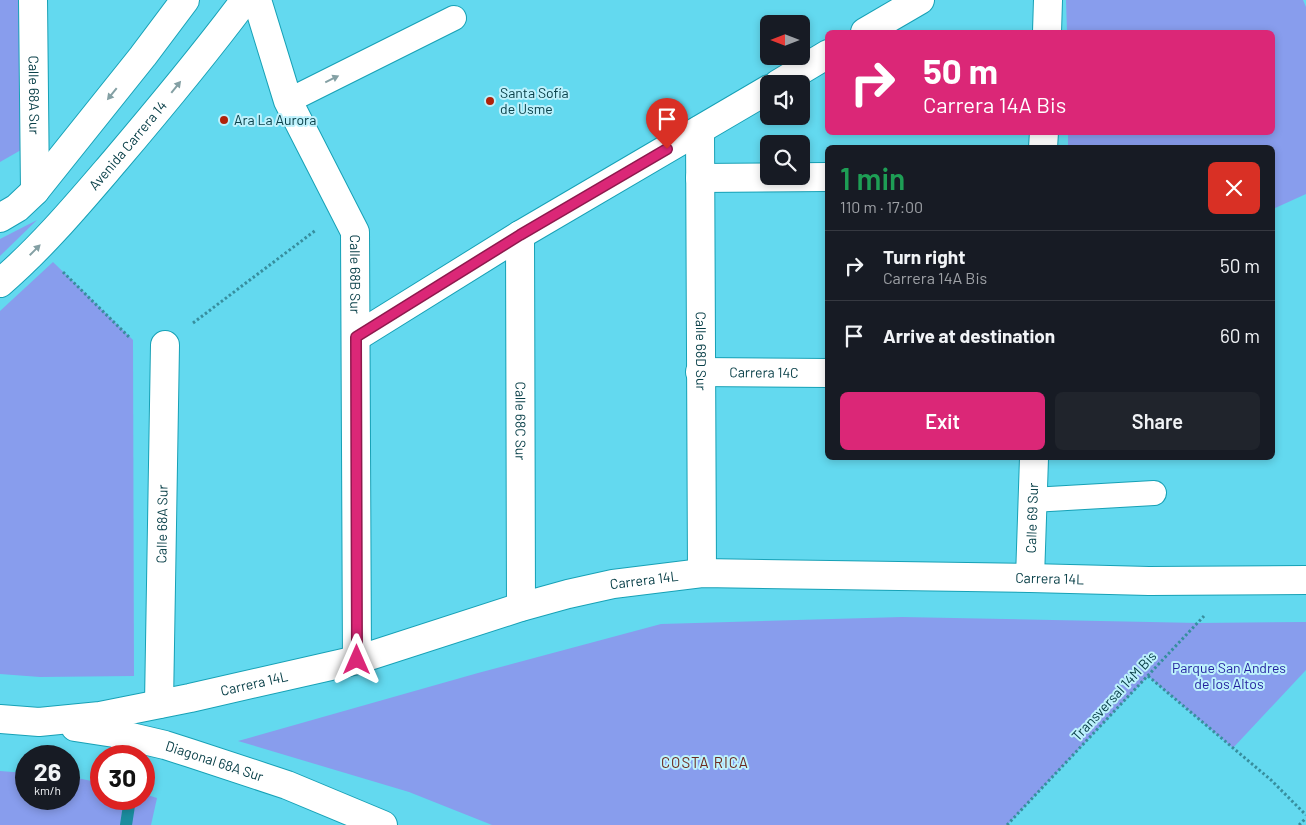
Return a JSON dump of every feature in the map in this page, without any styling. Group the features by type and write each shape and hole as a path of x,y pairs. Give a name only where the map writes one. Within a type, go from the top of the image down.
{"street":[{"name":"Calle 68A Sur","path":"32,0 35,191"},
{"path":"0,218 17,208 35,191 143,56 185,0"},
{"name":"Avenida Carrera 14","path":"0,283 38,247 80,201 245,0"},
{"name":"Calle 68B Sur","path":"257,0 288,101 355,232 357,660"},
{"path":"868,30 920,0"},
{"path":"1047,30 1048,0"},
{"path":"793,75 825,56"},
{"path":"356,337 520,235 760,94"},
{"name":"Calle 68D Sur","path":"700,130 702,573"},
{"path":"700,178 825,177"},
{"name":"Calle 68C Sur","path":"520,235 521,607"},
{"name":"Calle 68A Sur","path":"159,704 165,345"},
{"name":"Carrera 14C","path":"700,372 825,373"},
{"name":"Calle 69 Sur","path":"1030,578 1034,460"},
{"name":"Carrera 14L","path":"0,719 39,722 100,716 190,698 357,660 521,607 568,594 612,584 702,573 1149,581 1306,580"},
{"path":"190,698 180,705 174,723 178,740 182,747 190,752"},
{"name":"Diagonal 68A Sur","path":"39,722 114,733 190,752 287,786 383,825"}],"lane":[{"path":"288,101 454,18"},
{"path":"1032,500 1154,493"}],"path":[{"path":"38,247 132,340 165,345 344,209"},
{"name":"Transversal 14M Bis","path":"1007,825 1198,623 1233,580"},
{"path":"1148,676 1271,780 1306,816 1299,825"}],"green space":[{"path":"0,0 33,0 35,142 0,162"},
{"path":"1066,0 1303,0 1306,7 1306,194 1275,208 1275,145 1068,145 1068,135 1275,135 1275,30 1067,30"},
{"path":"37,220 0,256 0,239"},
{"path":"53,262 133,340 134,676 40,677 0,674 0,311"},
{"name":"Parque San Andres de los Altos","path":"902,617 1198,623 1306,622 1306,670 1233,748 1148,676 1007,825 492,825 409,792 238,741 478,673 661,624"},
{"path":"0,771 15,772 15,810 80,810 80,779 90,781 90,810 154,810 151,825 0,825"}],"waterway":[{"path":"126,825 128,810"}],"place":[{"name":"Santa Sofía de Usme","path":"490,101"},
{"name":"Ara La Aurora","path":"224,120"}],"district":[{"name":"COSTA RICA","path":"705,763"}],"route":[{"path":"357,660 356,337 520,235 667,149"}]}
